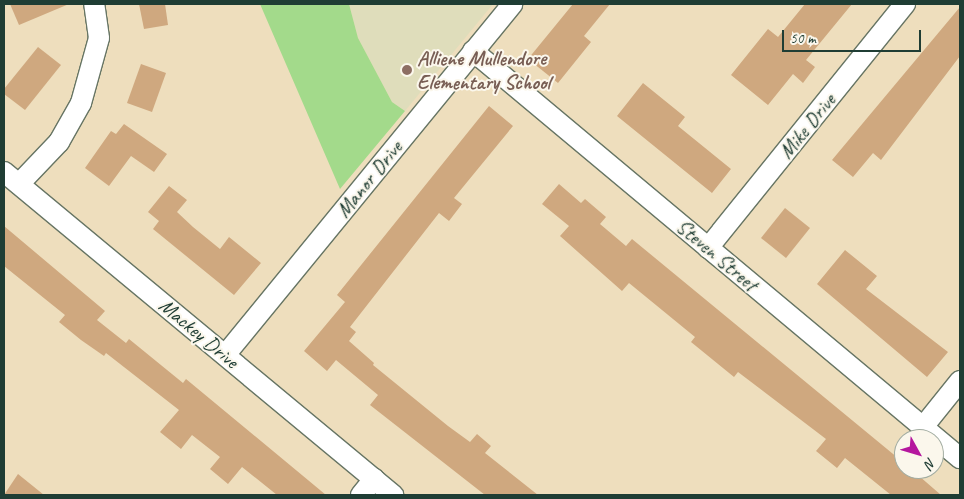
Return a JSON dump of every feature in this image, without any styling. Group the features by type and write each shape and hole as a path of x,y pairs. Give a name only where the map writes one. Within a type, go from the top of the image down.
{"street":[{"path":"11,178 59,142 81,103 99,38 94,4"},
{"name":"Manor Drive","path":"226,354 512,4"},
{"name":"Mike Drive","path":"708,248 905,4"},
{"name":"Steven Street","path":"473,51 960,458"},
{"name":"Mackey Drive","path":"11,178 226,354 394,495"},
{"path":"923,428 960,381"},
{"path":"361,495 374,479"}],"shaded area":[{"name":"Alliene Mullendore Elementary School","path":"349,4 493,4 405,111 392,102 358,38"}],"green space":[{"path":"260,4 349,4 358,38 392,102 405,111 340,189"}],"building":[{"path":"10,4 69,4 19,25"},
{"path":"139,4 165,4 168,25 144,29"},
{"path":"573,4 610,4 584,36 591,42 558,83 528,59"},
{"path":"805,4 852,4 806,60 815,67 803,83 793,74 768,105 731,75 768,29 778,37"},
{"path":"960,7 960,56 881,160 873,153 853,177 832,160"},
{"path":"38,47 61,65 25,110 4,94 4,89"},
{"path":"141,64 166,73 152,112 127,103"},
{"path":"643,83 685,117 678,126 731,169 712,193 617,116"},
{"path":"489,106 513,126 454,198 462,204 449,221 439,213 350,327 356,332 349,341 374,363 373,365 470,442 477,434 491,446 485,453 538,495 485,495 370,405 378,395 336,360 327,371 304,351 345,302 337,295"},
{"path":"124,124 167,154 154,172 131,156 109,186 85,168 111,131 116,134"},
{"path":"559,184 581,203 585,199 606,217 600,224 626,246 632,239 894,455 894,479 923,479 941,495 891,495 845,458 837,468 816,451 826,439 738,372 734,377 691,342 695,337 629,283 622,291 560,236 569,226 542,204"},
{"path":"169,186 187,200 177,212 193,227 220,249 229,237 261,263 234,295 153,229 159,221 148,212"},
{"path":"785,208 810,228 786,258 761,238"},
{"path":"4,226 105,311 97,320 126,343 129,339 183,383 186,379 326,495 277,495 242,467 228,484 210,469 220,457 192,435 181,449 160,432 179,410 106,353 104,356 59,322 65,315 4,266"},
{"path":"845,250 877,276 866,289 948,352 927,377 817,284"},
{"path":"18,474 44,495 4,495"}],"place":[{"name":"Alliene Mullendore Elementary School","path":"407,70"}]}
